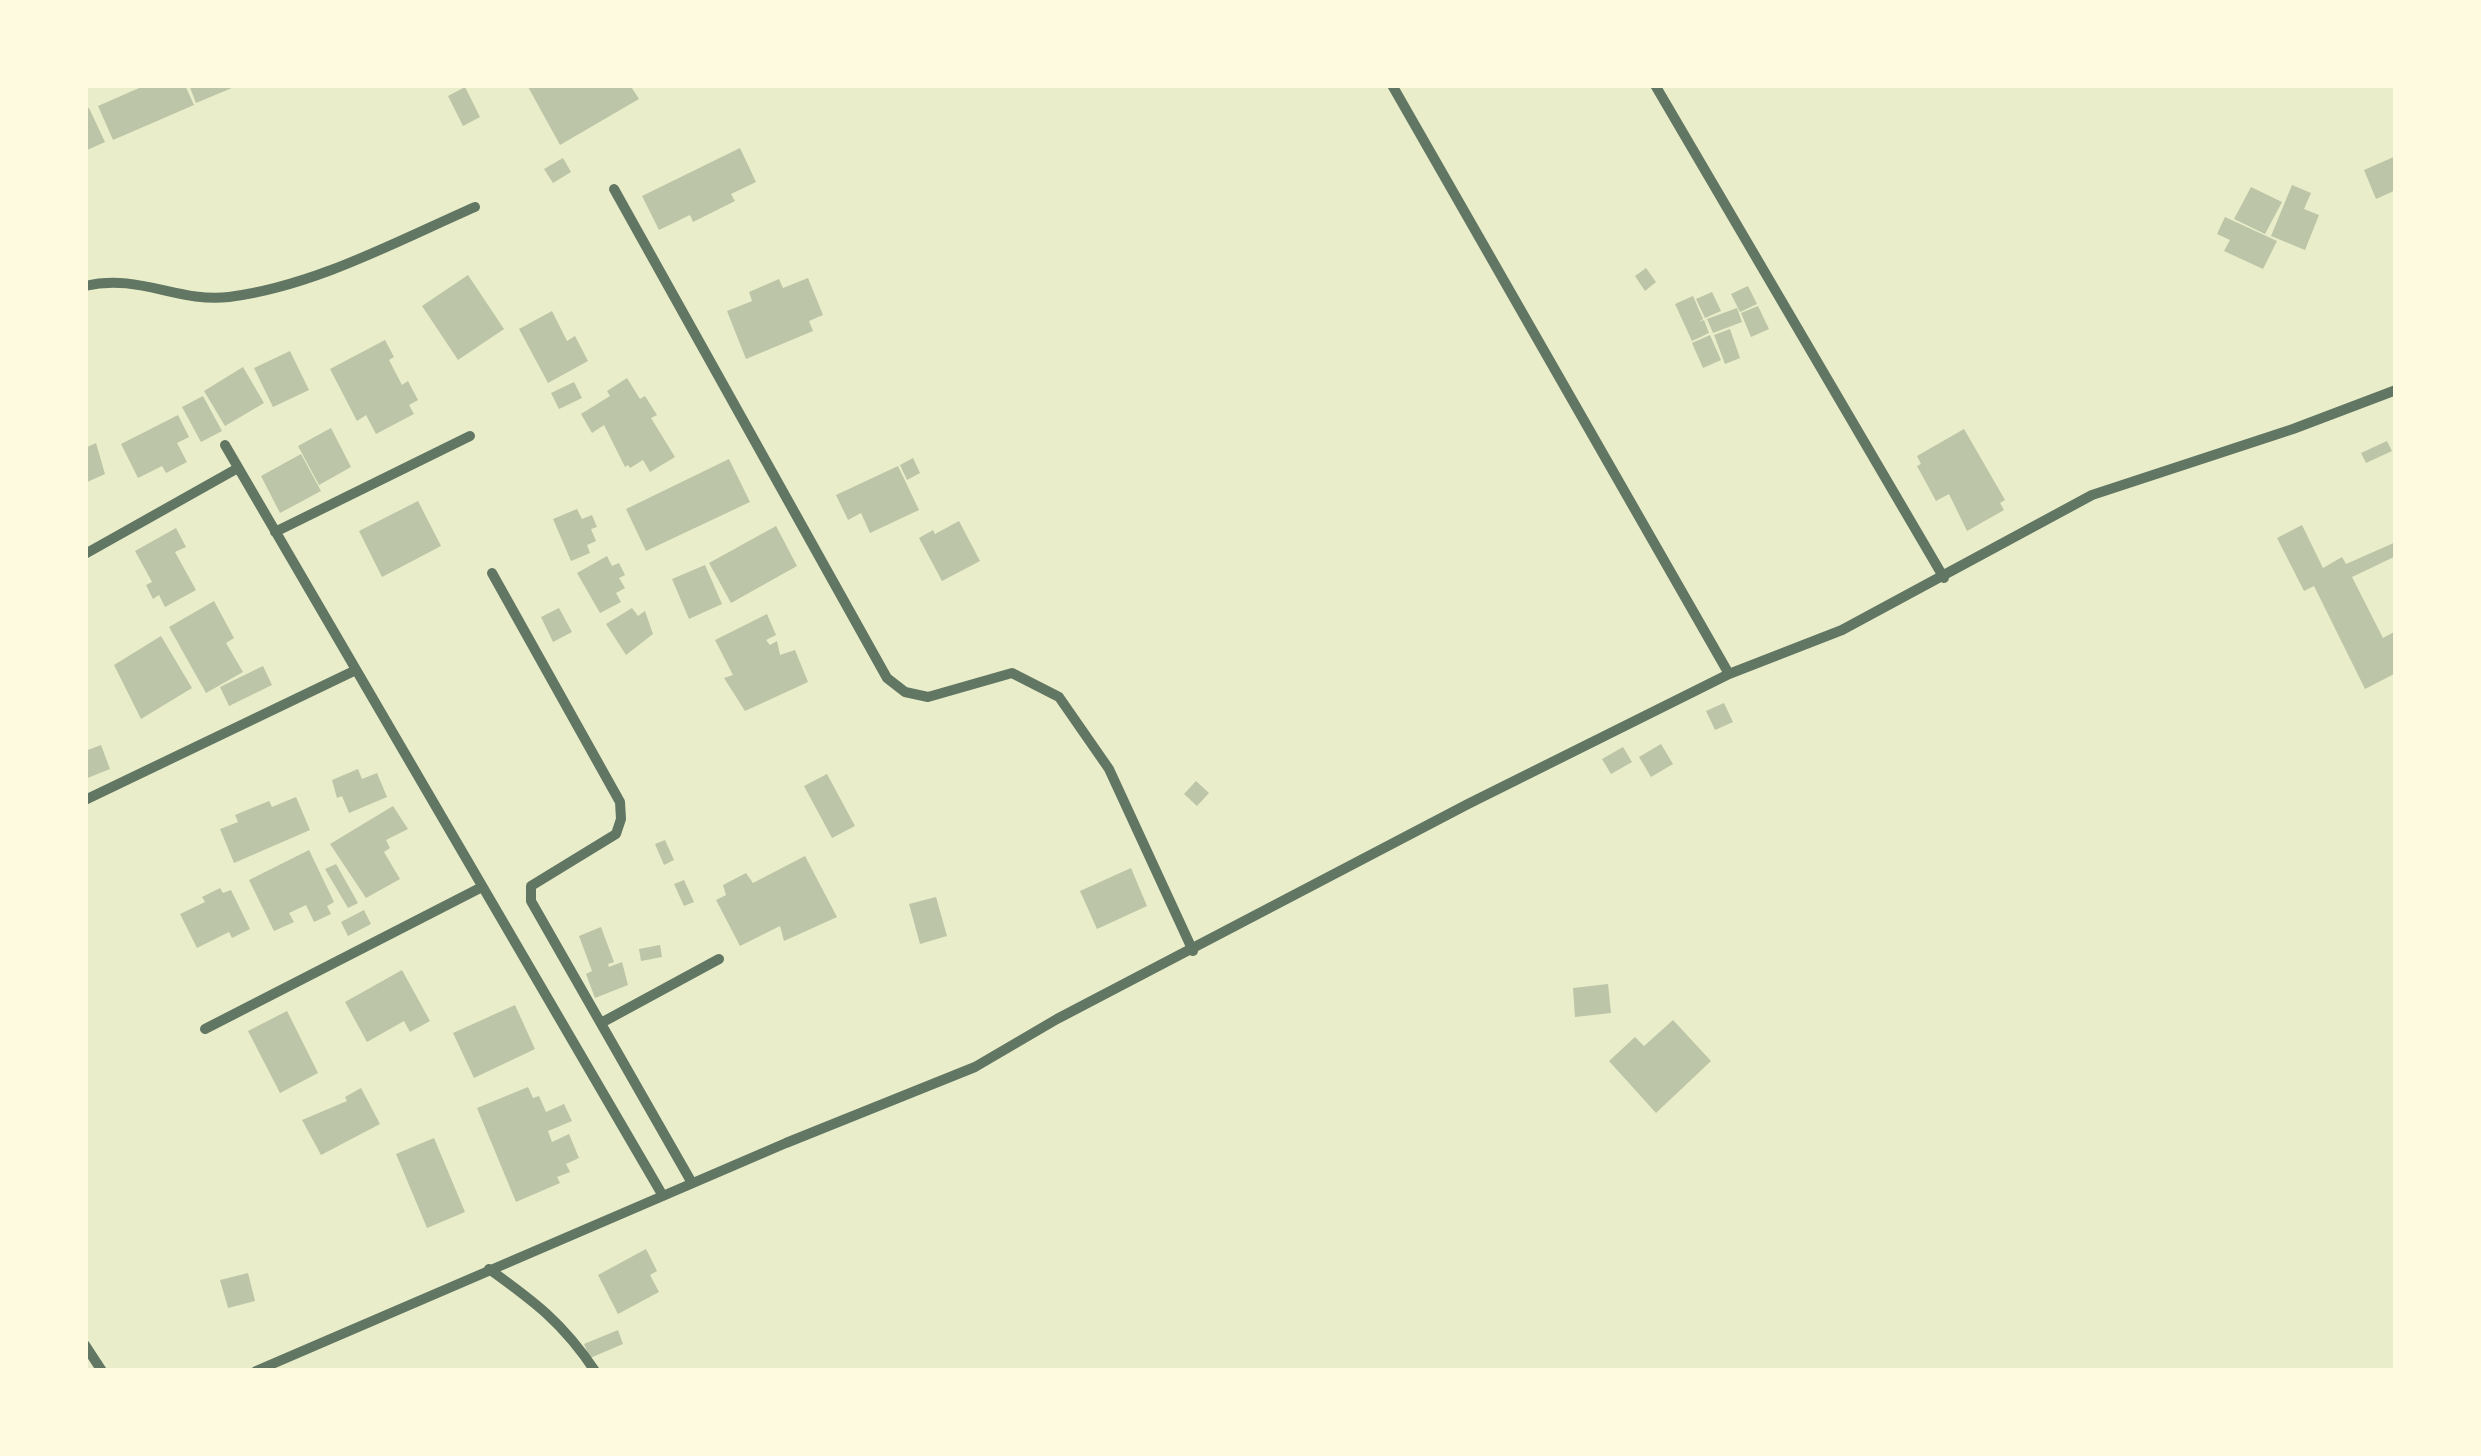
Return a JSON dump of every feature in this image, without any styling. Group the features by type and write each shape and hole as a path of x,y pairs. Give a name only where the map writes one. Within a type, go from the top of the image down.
{"street":[{"path":"1392,85 1729,674"},
{"path":"1655,85 1944,578"},
{"path":"614,190 887,678 905,692 928,697 1012,674 1059,697 1109,768 1193,951"},
{"path":"85,286 129,281 195,296 228,297 330,270 475,207"},
{"path":"256,1371 489,1269 975,1067 1057,1019 1468,804 1729,674 1842,630 2092,495 2293,429 2396,390"},
{"path":"276,532 470,436"},
{"path":"225,445 663,1196"},
{"path":"85,554 238,468"},
{"path":"492,573 620,802 622,819 616,834 532,886 529,893 692,1184"},
{"path":"85,800 356,670"},
{"path":"204,1029 482,886"},
{"path":"601,1023 720,959"},
{"path":"489,1269 545,1309 577,1344 594,1371"},
{"path":"85,1344 102,1371"}],"building":[{"path":"146,85 185,85 194,105 113,140 98,106"},
{"path":"189,85 239,85 196,103"},
{"path":"527,85 630,85 639,99 560,145"},
{"path":"465,87 480,117 463,126 448,96"},
{"path":"89,108 105,142 85,151 85,110"},
{"path":"740,148 756,182 731,194 735,201 693,222 690,215 659,230 642,196"},
{"path":"2396,156 2396,190 2376,199 2364,170"},
{"path":"563,158 571,172 553,183 544,169"},
{"path":"2292,185 2311,193 2304,209 2319,215 2305,250 2271,236"},
{"path":"2251,187 2282,202 2265,234 2234,219"},
{"path":"2225,217 2277,241 2263,269 2224,251 2230,240 2217,234"},
{"path":"1646,268 1656,282 1645,291 1635,276"},
{"path":"468,275 504,329 458,360 422,306"},
{"path":"808,278 823,315 809,321 813,331 746,359 727,311 752,301 749,292 779,279 783,288"},
{"path":"1748,286 1757,304 1740,312 1731,294"},
{"path":"1712,292 1721,311 1705,318 1696,299"},
{"path":"1693,296 1703,319 1699,322 1704,320 1709,333 1692,341 1675,304"},
{"path":"1758,306 1769,329 1751,337 1741,313"},
{"path":"1737,308 1742,322 1713,333 1707,319"},
{"path":"552,311 567,341 575,336 588,361 548,383 519,329"},
{"path":"1730,329 1740,358 1725,364 1714,335"},
{"path":"1710,335 1721,360 1703,368 1692,343"},
{"path":"385,340 394,357 389,360 402,385 408,381 418,400 409,405 414,414 376,434 366,415 357,421 330,369"},
{"path":"290,351 309,390 273,407 254,368"},
{"path":"243,367 264,403 225,426 204,391"},
{"path":"627,378 640,399 645,396 657,415 651,418 675,457 650,472 643,460 625,467 604,425 592,433 581,414 610,396 607,391"},
{"path":"574,382 582,398 559,409 551,393"},
{"path":"203,396 222,431 201,442 182,407"},
{"path":"178,415 189,437 177,443 187,462 166,473 162,466 138,478 121,444"},
{"path":"331,428 351,467 319,485 298,446"},
{"path":"1964,429 2005,500 2000,503 2004,510 1967,531 1949,494 1936,501 1917,466 1921,464 1917,456"},
{"path":"2387,441 2392,451 2366,463 2361,453"},
{"path":"96,443 105,474 85,483 85,448"},
{"path":"301,454 321,491 280,513 261,476"},
{"path":"913,458 920,473 907,480 900,465"},
{"path":"729,459 750,502 646,551 626,509"},
{"path":"898,466 919,510 870,533 861,513 848,520 836,495"},
{"path":"418,501 441,546 382,577 359,531"},
{"path":"577,509 582,519 592,515 597,527 591,529 596,541 587,545 590,553 571,561 553,519"},
{"path":"959,521 980,561 942,581 919,538"},
{"path":"2302,525 2323,568 2342,557 2346,564 2396,542 2396,556 2352,577 2383,638 2396,631 2396,673 2365,689 2314,586 2304,591 2277,538"},
{"path":"776,526 797,566 731,603 709,563"},
{"path":"176,528 186,547 175,552 196,590 165,607 159,595 153,599 146,585 152,582 135,551"},
{"path":"607,556 612,566 619,563 625,575 619,578 625,588 616,593 621,602 600,613 577,573"},
{"path":"705,565 722,604 689,619 672,579"},
{"path":"214,601 234,638 226,643 243,672 206,693 169,627"},
{"path":"559,608 572,632 553,642 541,617"},
{"path":"632,608 638,616 645,611 653,634 626,655 606,624"},
{"path":"767,614 776,635 766,640 770,645 777,641 780,655 795,650 808,682 745,711 724,678 733,675 715,640"},
{"path":"161,636 192,688 141,719 114,665"},
{"path":"263,666 272,685 229,706 220,687"},
{"path":"1724,703 1733,722 1715,730 1706,711"},
{"path":"1661,744 1673,764 1651,777 1639,757"},
{"path":"101,745 110,769 85,779 85,751"},
{"path":"1623,747 1632,762 1611,774 1602,759"},
{"path":"358,769 362,779 377,773 387,797 349,813 342,796 337,798 332,780"},
{"path":"827,774 855,826 832,838 804,786"},
{"path":"1196,781 1209,793 1197,806 1184,794"},
{"path":"296,797 310,830 234,863 220,829 238,822 235,815 269,801 272,807"},
{"path":"393,806 408,829 386,840 390,848 384,852 400,879 366,898 330,844"},
{"path":"665,840 674,860 664,865 655,844"},
{"path":"309,850 334,902 327,906 331,914 314,922 306,905 289,913 294,922 274,931 249,880"},
{"path":"805,856 837,917 784,941 780,926 740,946 716,900 726,895 723,885 746,873 753,883"},
{"path":"336,864 358,903 348,908 325,869"},
{"path":"1131,868 1147,906 1097,929 1080,891"},
{"path":"684,880 694,902 684,906 674,884"},
{"path":"220,888 223,893 231,890 250,929 232,938 229,932 197,948 180,914 205,902 202,897"},
{"path":"936,897 947,936 920,944 909,904"},
{"path":"364,910 371,924 348,936 341,922"},
{"path":"601,927 614,962 609,967 622,962 628,985 595,998 586,974 592,971 579,936"},
{"path":"660,945 662,957 641,961 639,949"},
{"path":"402,970 430,1021 410,1032 404,1021 367,1042 345,1002"},
{"path":"1608,984 1611,1013 1575,1017 1573,988"},
{"path":"515,1005 535,1049 474,1078 453,1033"},
{"path":"287,1011 318,1073 280,1093 248,1031"},
{"path":"1673,1020 1711,1061 1656,1113 1609,1061 1635,1037 1644,1046"},
{"path":"528,1087 533,1098 539,1096 546,1112 564,1104 572,1121 548,1131 552,1142 569,1134 579,1158 566,1164 570,1172 557,1177 560,1183 516,1202 477,1108"},
{"path":"361,1088 380,1124 321,1155 302,1120 347,1101 345,1097"},
{"path":"434,1138 465,1212 427,1228 396,1154"},
{"path":"646,1249 657,1271 650,1275 659,1292 618,1314 598,1275"},
{"path":"248,1273 255,1301 228,1308 220,1280"},
{"path":"618,1330 623,1344 590,1358 584,1344"}]}
